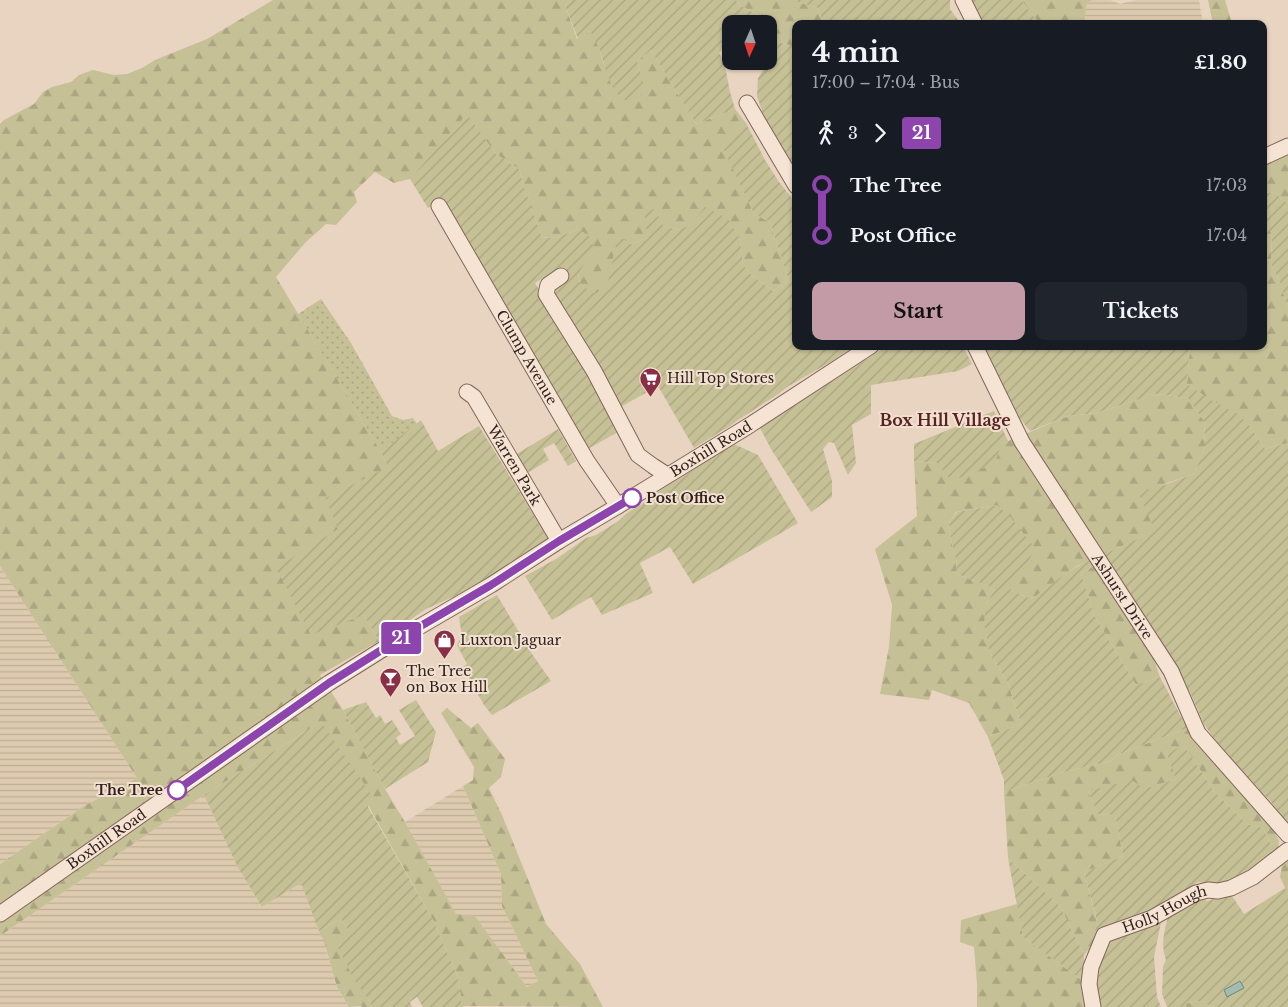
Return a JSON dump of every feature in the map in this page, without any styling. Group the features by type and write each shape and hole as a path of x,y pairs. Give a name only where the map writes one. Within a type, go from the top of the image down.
{"street":[{"path":"963,0 973,20"},
{"path":"747,103 792,179"},
{"path":"1267,156 1288,146"},
{"name":"Clump Avenue","path":"439,206 587,461 618,506"},
{"path":"561,276 548,285 546,294 594,371 638,455 667,475"},
{"name":"Boxhill Road","path":"0,914 329,683 750,425 865,350"},
{"name":"Ashurst Drive","path":"977,350 1022,442 1171,671 1198,733 1288,835"},
{"name":"Warren Park","path":"467,392 474,397 559,541"},
{"name":"Holly Hough","path":"1093,1007 1089,984 1091,967 1104,935 1152,918 1196,893 1231,888 1253,878 1288,850"}],"shaded area":[{"path":"1093,0 1110,0 1120,4 1136,0 1199,0 1202,20 1085,20 1087,3"},
{"path":"0,566 137,778 84,806 0,864"},
{"path":"463,786 501,874 502,906 538,981 527,987 475,916 456,915 405,822"},
{"path":"204,795 237,866 262,907 301,883 325,944 337,987 349,1007 0,1007 0,936"},
{"path":"1240,981 1244,988 1227,997 1224,990"}],"green space":[{"path":"273,0 571,0 565,5 577,39 590,31 596,39 604,65 641,74 637,61 651,50 696,124 735,109 746,123 722,144 754,214 770,222 789,281 773,291 749,273 743,265 740,239 690,225 678,230 663,226 648,238 631,244 618,237 607,286 595,295 580,284 578,273 593,251 579,229 555,238 542,237 519,169 496,154 467,115 410,179 394,183 375,172 354,192 357,202 336,225 326,224 305,243 276,277 381,452 388,467 338,529 364,615 379,641 320,675 343,710 385,789 456,914 475,916 527,987 538,981 502,906 501,874 463,786 473,780 474,767 441,713 447,708 471,728 478,723 505,759 501,777 489,788 502,815 546,924 580,964 603,1007 462,1006 458,977 433,920 321,722 204,795 0,936 0,864 84,806 137,778 0,566 0,124 34,104 43,92 52,87 71,82 79,75 93,70 114,75 127,74 155,60 207,39"},
{"path":"571,0 736,0 739,5 758,15 722,15 722,50 719,53 722,58 722,70 726,70 735,109 696,124 651,50 637,61 641,74 642,95 629,103 614,90 590,31 578,39 565,5"},
{"path":"736,0 798,0 798,2 818,8 822,20 792,20 792,46 778,42 778,15 758,15 739,5"},
{"path":"798,0 950,0 950,9 958,20 822,20 818,8 797,2"},
{"path":"969,0 1021,0 1037,20 979,20"},
{"path":"1021,0 1093,0 1087,3 1085,20 1037,20"},
{"path":"1208,0 1225,0 1231,20 1212,20"},
{"path":"778,42 792,46 790,64 792,68 792,166 765,120 757,96 758,78 763,70 778,70"},
{"path":"792,46 792,68 790,64"},
{"path":"467,114 496,154 519,169 542,237 555,238 579,229 593,239 593,251 578,274 580,284 595,294 607,285 618,236 631,244 648,238 644,213 655,209 663,226 678,230 690,225 705,207 727,218 740,239 743,265 749,273 773,291 789,281 770,222 754,214 721,144 746,123 765,160 792,198 792,350 848,350 787,387 694,448 658,386 617,409 552,291 568,279 562,267 535,283 588,370 618,432 586,450 442,201 428,208 410,179"},
{"path":"1288,152 1288,204 1275,193 1267,192 1267,162"},
{"path":"1267,192 1275,193 1288,204 1288,309 1281,285 1271,264 1272,235 1267,224"},
{"path":"1267,224 1272,235 1271,264 1281,285 1288,309 1288,443 1265,449 1251,428 1187,384 1190,350 1267,350"},
{"path":"321,299 351,343 392,416 403,420 413,418 417,424 381,452 298,314"},
{"path":"881,350 965,350 972,364 958,371 871,385 871,414 852,425 856,463 848,475 834,443 829,442 823,449 832,481 832,497 811,512 760,428"},
{"path":"983,350 1190,350 1187,384 1211,400 1238,414 1251,428 1265,449 1288,443 1288,827 1278,816 1272,803 1214,739 1204,724 1190,692 1154,630 1137,604 1113,574 1102,555 1155,531 1139,494 1194,474 1205,446 1204,421 1188,398 1156,394 1096,413 1068,416 1030,431 1018,416 1007,394 997,380"},
{"path":"1156,394 1188,398 1204,421 1205,446 1194,474 1164,484 1156,531 1077,566 1032,599 1002,587 997,505 956,512 949,523 957,574 994,590 986,605 990,653 1008,683 1021,724 988,737 969,703 932,690 929,700 880,694 889,647 892,605 875,549 917,516 914,461 937,463 1001,444 1068,416 1096,413"},
{"path":"994,411 1008,441 1001,444 996,460 974,474 951,480 937,463 914,461 914,444"},
{"path":"421,420 438,451 479,426 549,540 509,567 462,593 426,609 379,641 364,615 311,635 276,568 338,529 326,498 388,467 381,452"},
{"path":"558,429 576,461 568,466 554,443 543,449 549,460 529,472 523,469 515,455"},
{"path":"734,444 758,455 798,523 693,584 670,547 640,563 653,593 602,615 591,597 552,620 525,576 556,559 586,538 596,535 617,522 627,513 722,449"},
{"path":"997,505 1009,515 1035,548 1023,572 1003,587 1032,599 1067,573 1090,560 1096,565 1081,573 1094,615 1136,685 1160,677 1187,728 1117,755 1111,761 1060,773 1004,792 1004,780 988,737 1021,724 1008,683 990,653 984,623 986,605 994,590 957,574 949,523 957,512"},
{"path":"1096,565 1151,651 1160,677 1136,685 1094,615 1081,573"},
{"path":"497,595 532,654 551,681 492,715 484,705 463,667 467,664 457,645 462,636 459,617"},
{"path":"416,700 436,732 428,762 385,789 343,710 366,702 376,718 380,715 385,724 392,720 401,734 396,738 400,745 415,736 399,710"},
{"path":"321,722 370,792 368,807 433,920 458,977 462,1006 464,1007 423,1007 417,997 410,1002 412,1007 372,1007 354,980 337,945 348,930 341,919 319,931 301,883 262,907 237,866 204,795"},
{"path":"1187,728 1200,746 1270,822 1279,841 1271,845 1263,828 1247,824 1213,790 1184,745 1176,779 1143,790 1088,791 1098,814 1115,815 1123,856 1084,872 1097,922 1094,944 1084,955 1060,906 1008,858 1004,792 1060,773 1111,761 1117,755"},
{"path":"1184,745 1213,790 1247,824 1263,828 1271,845 1279,841 1278,851 1264,862 1223,886 1198,882 1159,909 1095,932 1097,921 1084,872 1123,856 1115,815 1098,814 1088,791 1132,780 1144,789 1176,779 1167,754"},
{"path":"1288,857 1288,894 1280,877 1283,858"},
{"path":"1008,858 1060,906 1084,955 1083,981 1023,937"},
{"path":"1285,888 1288,894 1288,1007 1211,1007 1203,1001 1186,1003 1186,1007 1167,1007 1162,994 1163,966 1166,960 1163,948 1164,936 1169,913 1200,896 1207,901 1230,893 1244,914"},
{"path":"1017,904 1023,937 1083,981 1085,1007 977,1007 974,947 960,942 961,920"},
{"path":"1162,917 1154,957 1157,997 1161,1007 1098,1007 1098,968 1103,948 1108,940 1126,930"},
{"path":"341,919 348,930 372,1007 349,1007 337,987 325,944 319,931"},
{"path":"1203,1001 1211,1007 1186,1007 1185,1003"}],"bus line":[{"name":"21","path":"177,790 329,683 632,498"}],"place":[{"name":"Hill Top Stores","path":"651,397"},
{"name":"Post Office","path":"632,498"},
{"name":"Luxton Jaguar","path":"444,659"},
{"name":"The Tree on Box Hill","path":"390,698"},
{"name":"The Tree","path":"177,790"}],"district":[{"name":"Box Hill Village","path":"945,420"}]}
